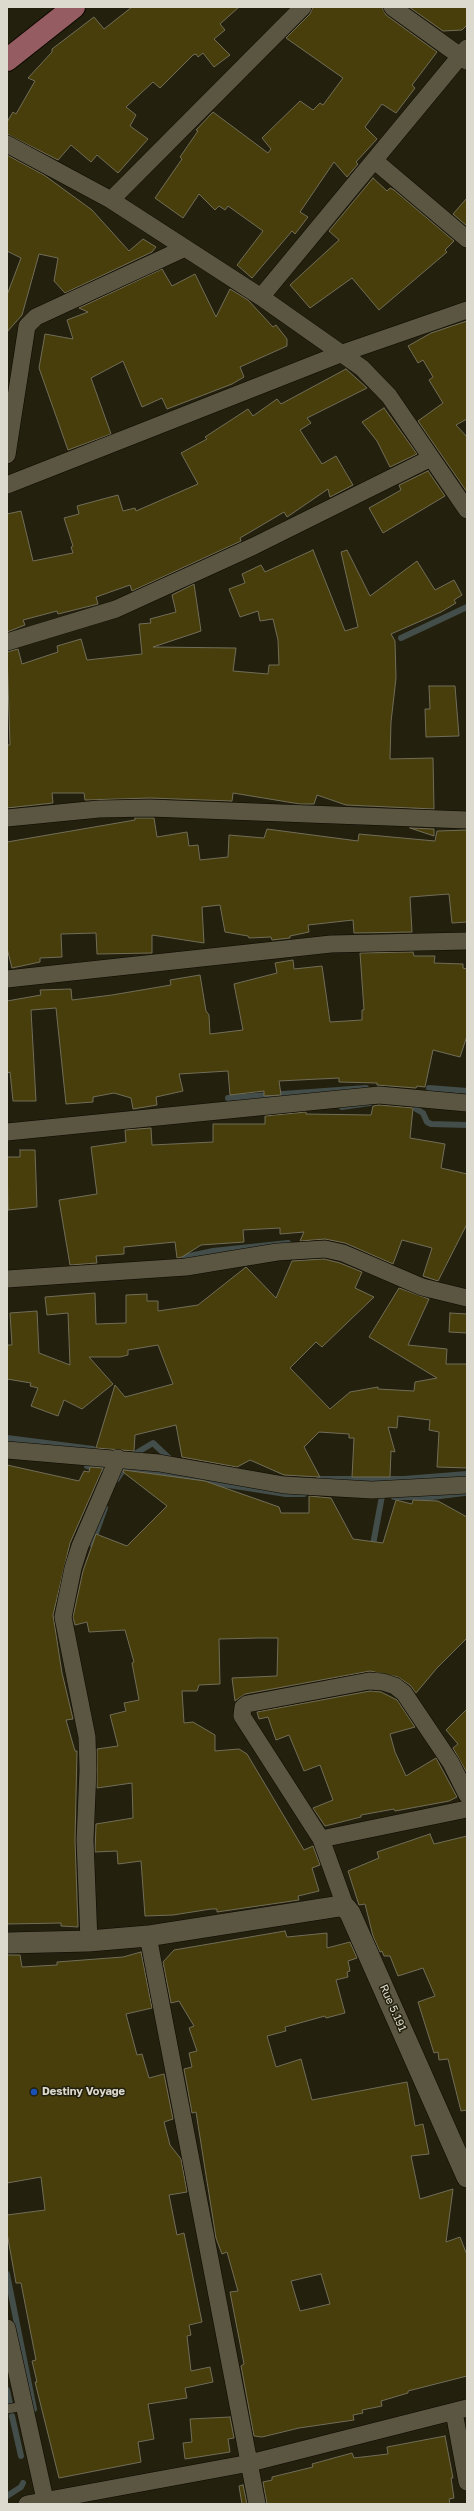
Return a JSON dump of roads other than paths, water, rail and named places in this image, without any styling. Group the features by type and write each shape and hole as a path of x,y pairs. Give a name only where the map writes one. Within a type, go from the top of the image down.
{"main road":[{"path":"7,60 74,7"}],"street":[{"path":"111,200 303,7"},
{"path":"261,297 465,55 392,7"},
{"path":"7,144 111,200 261,297 362,368 389,396 467,510"},
{"path":"375,161 467,239"},
{"path":"7,455 27,326 36,317 185,248"},
{"path":"7,485 340,354 467,310"},
{"path":"7,642 116,609 254,546 431,458"},
{"path":"7,818 99,809 150,808 467,820"},
{"path":"7,979 331,944 467,941"},
{"path":"7,1132 379,1095 467,1103"},
{"path":"7,1279 186,1268 277,1252 325,1249 343,1253 422,1287 467,1298"},
{"path":"7,1450 118,1458 284,1485 372,1490 467,1485"},
{"path":"89,1941 85,1840 88,1770 87,1737 63,1617 70,1581 80,1546 118,1458"},
{"name":"Rue 5.191","path":"467,1795 451,1763 404,1693 395,1686 383,1682 369,1681 246,1704 243,1707 242,1716 321,1839 346,1908 350,1913 467,2177"},
{"path":"321,1839 467,1809"},
{"path":"7,1943 89,1941 148,1936 340,1906 346,1908"},
{"path":"148,1936 257,2504"},
{"path":"7,2328 45,2502"},
{"path":"27,2504 45,2502 250,2463 460,2410 467,2482"}],"lane":[{"path":"7,2409 24,2406"}],"waterway":[{"path":"401,638 467,607"},
{"path":"228,1098 366,1088"},
{"path":"429,1088 467,1091"},
{"path":"342,1107 370,1103"},
{"path":"416,1109 423,1113 427,1122 431,1124 467,1125"},
{"path":"185,1257 213,1251 288,1243"},
{"path":"7,1438 93,1449"},
{"path":"133,1455 153,1443 170,1459"},
{"path":"87,1466 106,1470 105,1474"},
{"path":"117,1479 123,1470 134,1470 154,1471 203,1481"},
{"path":"319,1479 404,1479 467,1474"},
{"path":"209,1482 286,1494 304,1494"},
{"path":"394,1497 432,1497 464,1493"},
{"path":"372,1550 382,1496"},
{"path":"92,1544 105,1508"},
{"path":"7,2274 34,2409"},
{"path":"7,2390 10,2404"},
{"path":"12,2416 21,2456"},
{"path":"7,2496 21,2487 23,2483"}],"place":[{"name":"Destiny Voyage","path":"34,2092"}]}
